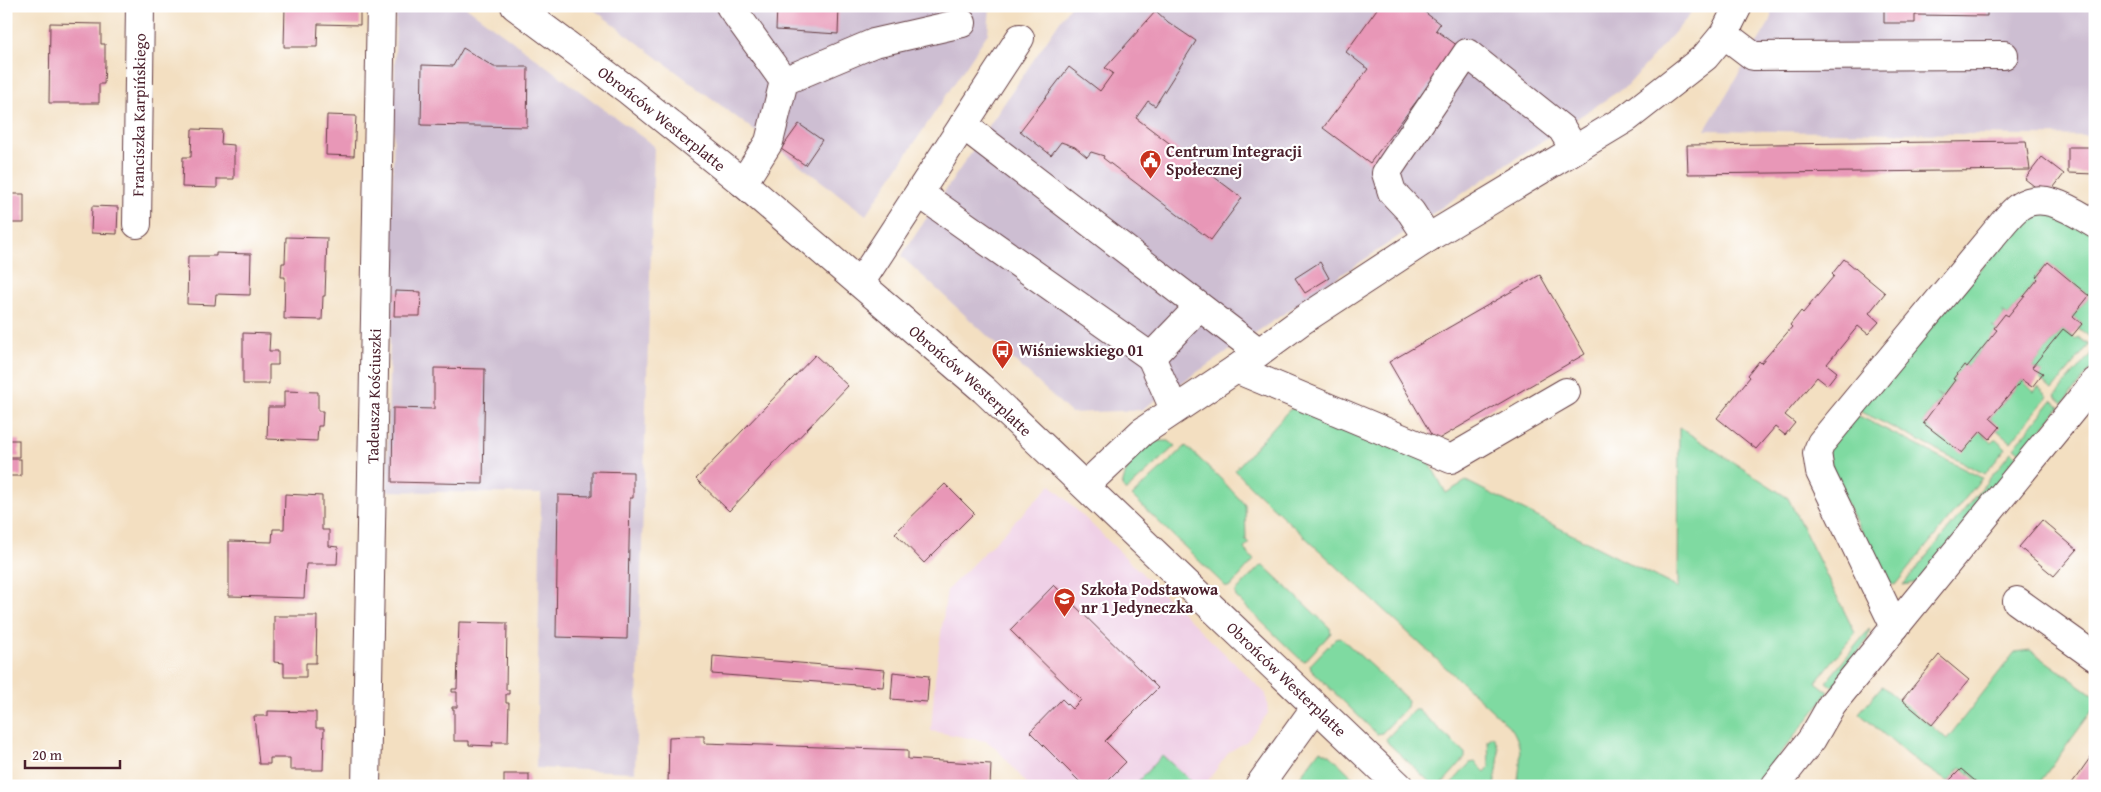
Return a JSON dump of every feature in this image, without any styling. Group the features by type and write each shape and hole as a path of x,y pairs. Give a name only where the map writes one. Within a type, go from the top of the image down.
{"street":[{"name":"Franciszka Karpińskiego","path":"137,224 140,6"},
{"name":"Tadeusza Kościuszki","path":"366,786 381,6"},
{"name":"Obrońców Westerplatte","path":"515,6 630,91 743,183 984,390 1315,708 1399,786"},
{"path":"1086,486 1142,432 1174,409 1236,370 1303,320 1428,238 1635,112 1705,56 1724,34 1738,6"},
{"path":"738,12 784,81 769,142 743,183"},
{"path":"784,81 874,43 962,23"},
{"path":"1724,34 1753,56 2004,55"},
{"path":"860,283 1020,38"},
{"path":"1428,238 1411,212 1392,192 1386,173 1467,53 1562,129 1574,149"},
{"path":"963,125 1259,352"},
{"path":"919,193 1151,357 1174,409"},
{"path":"1895,627 1820,472 1818,453 1820,442 2003,222 2019,206 2031,200 2057,203 2095,224"},
{"path":"1151,357 1199,307"},
{"path":"1236,370 1451,459 1566,392"},
{"path":"1775,786 1812,739 1832,704 2095,382"},
{"path":"2017,601 2095,657"},
{"path":"1259,786 1315,708"}],"shaded area":[{"path":"396,6 465,6 654,146 635,772 536,768 541,494 387,491"},
{"path":"589,6 990,6 988,33 866,215"},
{"name":"Centrum Integracji Społecznej","path":"1070,6 1691,6 1690,15 1628,85 1463,193 1141,410 1071,413 901,256"},
{"path":"1771,6 2095,6 2095,136 1705,130 1771,20"},
{"name":"Szkoła Podstawowa nr 1 Jedyneczka","path":"1051,485 1266,694 1268,713 1247,741 1229,752 1204,786 1029,786 996,748 986,741 931,731 935,678 947,590"}],"green space":[{"path":"2032,209 2052,210 2095,234 2095,341 2078,328 2082,324 2073,316 2089,296 2048,262 2036,276 2038,279 2008,316 2002,311 2005,314 1995,327 1992,326 1997,330 1967,367 1961,363 1964,366 1953,378 1955,380 1942,398 1935,394 1941,398 1923,423 1939,437 1981,431 1992,443 1996,439 2006,448 1985,474 1858,410"},
{"path":"2063,329 2076,339 2078,337 2089,345 2052,390 2039,378 2042,372 2032,367"},
{"path":"2095,349 2095,365 2063,403 2055,396"},
{"path":"2022,380 2034,392 2038,387 2048,396 2011,442 1997,430 1999,427 1990,418"},
{"path":"2052,400 2060,407 2022,454 2014,448"},
{"path":"1300,403 1427,458 1446,493 1466,481 1678,588 1679,427 1788,498 1855,633 1816,682 1829,692 1755,786 1517,786 1520,750 1512,729 1235,470 1288,411"},
{"path":"1855,414 1982,478 1895,585 1889,583 1836,484 1828,450"},
{"path":"1159,441 1169,441 1175,446 1126,491 1122,486 1130,464 1144,447"},
{"path":"1186,446 1245,505 1246,540 1249,543 1244,549 1254,560 1230,587 1226,587 1132,496"},
{"path":"2011,452 2019,458 1918,582 1903,585"},
{"path":"1264,566 1330,628 1331,633 1305,661 1301,660 1236,597 1235,593 1259,567"},
{"path":"1870,628 1867,640 1834,688 1826,682"},
{"path":"1340,637 1408,700 1407,707 1382,733 1377,734 1311,670 1310,665 1336,638"},
{"path":"2030,650 2095,696 2095,707 2037,786 1983,786 1961,767 1948,782 1909,756 1859,713 1882,686 1947,739 2015,652"},
{"path":"1414,710 1418,710 1465,753 1465,758 1440,786 1434,786 1386,739"},
{"path":"1493,736 1499,754 1494,786 1449,786 1470,763 1475,762 1485,772 1489,767 1488,740"},
{"path":"1320,750 1330,755 1362,786 1293,786"},
{"path":"1162,755 1196,786 1134,786"}],"building":[{"path":"285,6 360,6 360,25 318,24 317,47 284,47"},
{"path":"777,6 839,6 838,34 776,30"},
{"path":"1379,6 1417,6 1440,24 1436,30 1458,46 1370,163 1323,128 1368,69 1346,52"},
{"path":"1884,6 1987,6 1987,16 1915,15 1915,23 1884,23"},
{"path":"1156,11 1168,22 1196,41 1155,106 1148,101 1136,118 1242,198 1211,240 1103,158 1104,156 1091,152 1087,157 1075,147 1061,142 1051,155 1020,131 1069,67 1100,91 1113,73 1105,68"},
{"path":"50,23 101,24 101,44 105,44 105,64 104,84 99,84 99,103 49,103"},
{"path":"463,48 494,67 528,67 527,127 421,125 422,65 453,66"},
{"path":"327,115 356,116 354,156 326,155"},
{"path":"799,124 822,140 805,165 781,149"},
{"path":"192,129 222,130 221,144 234,145 234,179 217,179 217,188 182,187 183,157 191,157"},
{"path":"2026,141 2030,170 1688,174 1687,145"},
{"path":"2068,147 2095,147 2095,174 2068,173"},
{"path":"2042,157 2064,174 2047,196 2025,179"},
{"path":"6,187 10,187 10,194 24,194 24,223 6,223"},
{"path":"92,206 118,207 117,234 91,233"},
{"path":"286,237 327,238 325,296 323,296 322,320 284,319 285,277 281,277 282,263 285,263"},
{"path":"216,253 251,254 250,295 216,294 215,305 187,304 188,256 216,256"},
{"path":"1844,259 1885,293 1869,313 1879,322 1868,334 1858,326 1827,364 1837,372 1827,385 1817,377 1785,415 1795,423 1785,435 1775,427 1756,449 1717,418 1750,377 1748,375 1759,361 1761,363 1792,327 1790,325 1801,311 1803,313 1834,276 1832,274"},
{"path":"1320,262 1329,278 1305,293 1295,278"},
{"path":"2048,262 2089,296 2073,316 2082,324 2072,336 2063,329 2032,367 2043,373 2032,387 2022,380 1990,418 2000,427 1990,439 1981,431 1962,453 1923,423 1955,380 1953,379 1964,365 1967,367 1997,330 1994,328 2005,314 2008,316 2038,279 2036,277"},
{"path":"1540,275 1585,354 1435,441 1389,362"},
{"path":"395,291 421,292 420,316 394,316"},
{"path":"243,333 270,334 269,351 278,351 278,365 269,365 269,384 243,384"},
{"path":"815,355 848,386 729,511 696,479"},
{"path":"434,368 485,369 483,484 392,482 393,408 434,409"},
{"path":"284,391 318,392 318,411 323,411 322,426 318,426 317,441 267,439 268,407 284,407"},
{"path":"6,440 19,440 19,457 6,457"},
{"path":"6,459 21,459 21,476 6,476"},
{"path":"592,471 633,472 633,498 630,498 627,639 556,637 558,495 592,496"},
{"path":"945,484 974,513 924,563 895,533"},
{"path":"285,494 322,496 322,530 329,530 329,546 338,547 337,564 306,564 304,598 229,596 229,541 272,542 273,529 284,529"},
{"path":"2042,520 2077,550 2054,576 2019,547"},
{"path":"1054,585 1158,688 1105,741 1126,762 1102,786 1084,786 1030,732 1062,699 1072,709 1081,700 1010,630"},
{"path":"274,616 317,616 316,663 306,663 306,677 284,677 284,663 274,662"},
{"path":"459,622 507,623 506,690 509,690 509,694 506,694 506,703 509,703 508,742 492,742 493,746 469,745 469,741 454,741 454,709 452,707 457,707 457,692 452,692 452,689 457,689"},
{"path":"1939,655 1969,680 1932,725 1902,700"},
{"path":"713,656 885,670 883,687 712,674"},
{"path":"893,672 929,676 927,702 891,699"},
{"path":"268,711 316,712 316,728 324,728 323,770 290,770 290,758 270,758 270,764 259,764 254,716 268,716"},
{"path":"704,736 704,743 908,750 908,759 991,764 990,786 668,786 669,737"},
{"path":"2095,751 2095,786 2070,786"},
{"path":"1961,769 1981,786 1950,786 1947,783"},
{"path":"504,774 529,774 529,786 504,786"}],"place":[{"name":"Centrum Integracji Społecznej","path":"1150,179"},
{"name":"Wiśniewskiego 01","path":"1003,369"},
{"name":"Szkoła Podstawowa nr 1 Jedyneczka","path":"1065,617"}]}
